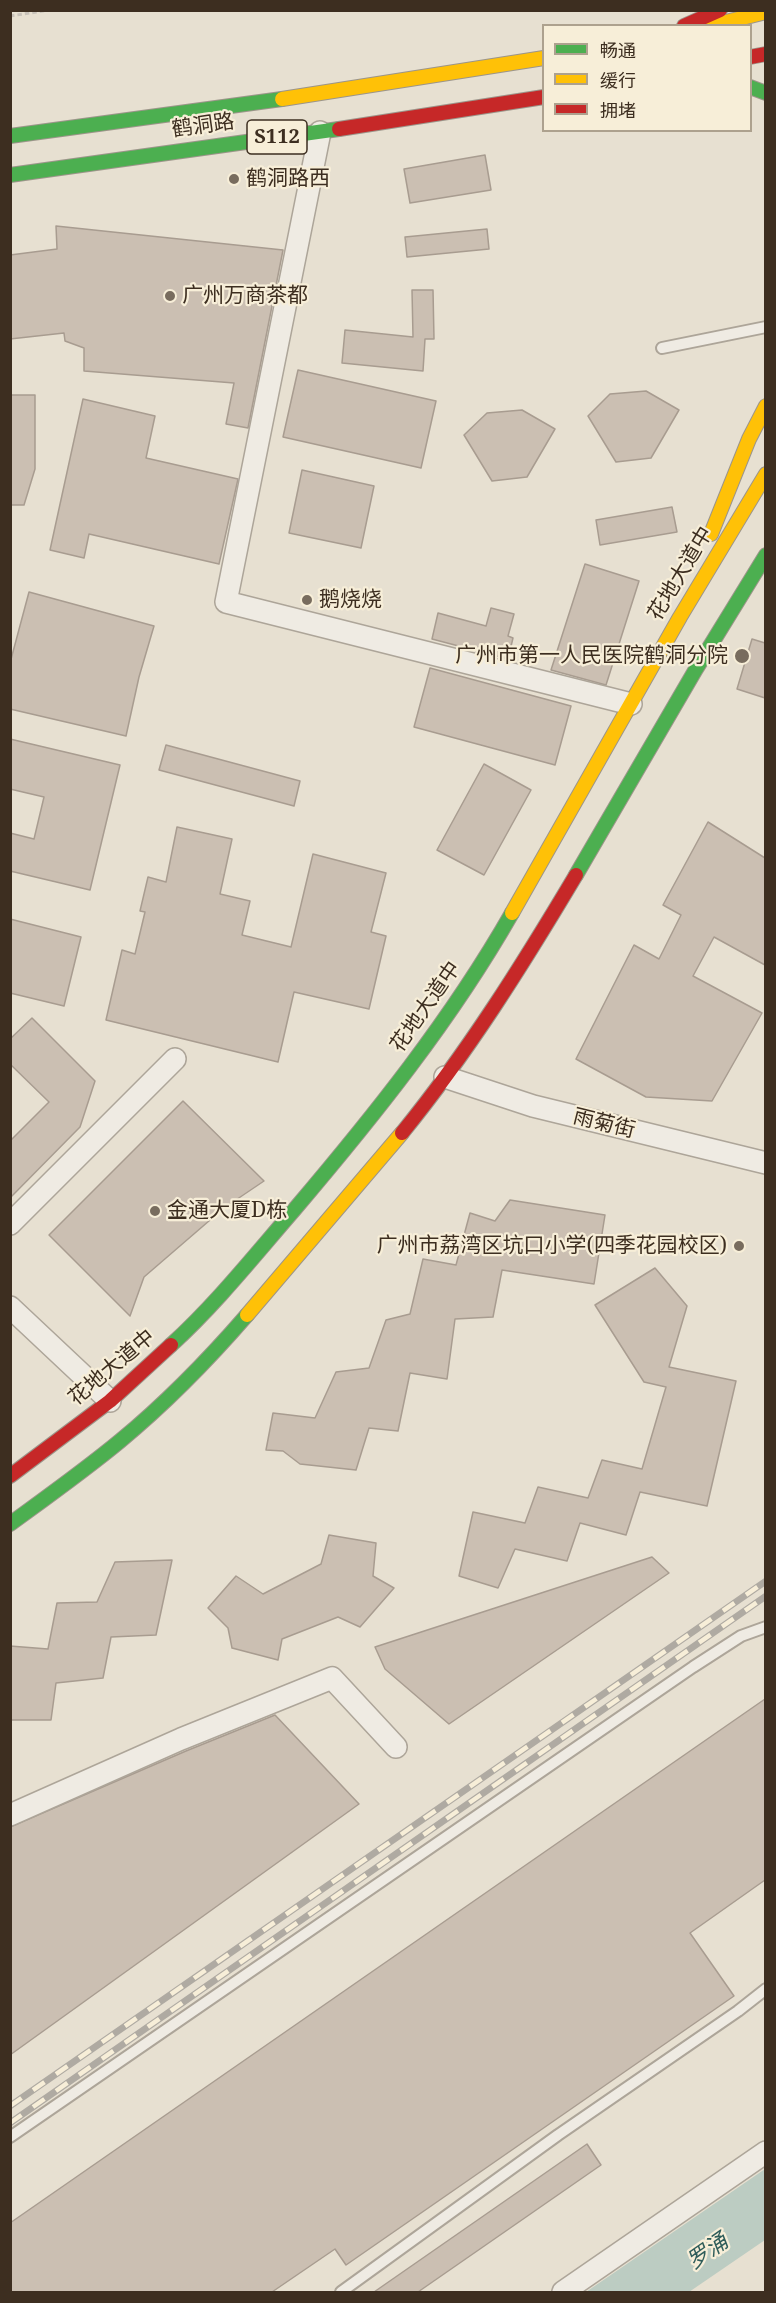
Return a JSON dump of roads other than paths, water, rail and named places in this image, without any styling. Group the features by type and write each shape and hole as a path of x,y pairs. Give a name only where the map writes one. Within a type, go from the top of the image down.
{"main road":[{"path":"688,24 720,10"},
{"path":"718,24 765,12"},
{"name":"鹤洞路","path":"10,136 317,95 542,58"},
{"name":"鹤洞路","path":"10,175 320,132 542,97"},
{"path":"668,638 749,439 765,406"},
{"name":"花地大道中","path":"10,1476 110,1401 192,1326 350,1144 396,1085 441,1024 494,945 668,638 765,474"},
{"path":"10,1524 119,1442 204,1363 237,1328 377,1165 445,1077 489,1015 765,555"}],"street":[{"path":"320,132 226,602 631,704"},
{"path":"10,1224 175,1059"},
{"name":"雨菊街","path":"445,1077 533,1106 765,1163"},
{"path":"10,1307 110,1401"},
{"path":"10,1815 181,1739 332,1678 396,1747"},
{"path":"563,2292 765,2152"}],"lane":[{"path":"662,348 765,327"},
{"path":"10,2138 693,1667 741,1636 765,1627"},
{"path":"340,2292 558,2135 738,2011 765,1989"}],"water":[{"name":"罗涌","path":"765,2169 765,2240 689,2292 586,2292"}],"railway":[{"path":"10,2106 766,1581"},
{"path":"10,2123 766,1596"}],"place":[{"name":"鹤洞路西","path":"234,179"},
{"name":"广州万商茶都","path":"170,296"},
{"name":"鹅烧烧","path":"307,600"},
{"name":"广州市第一人民医院鹤洞分院","path":"742,656"},
{"name":"金通大厦D栋","path":"155,1211"},
{"name":"广州市荔湾区坑口小学(四季花园校区)","path":"739,1246"}]}
